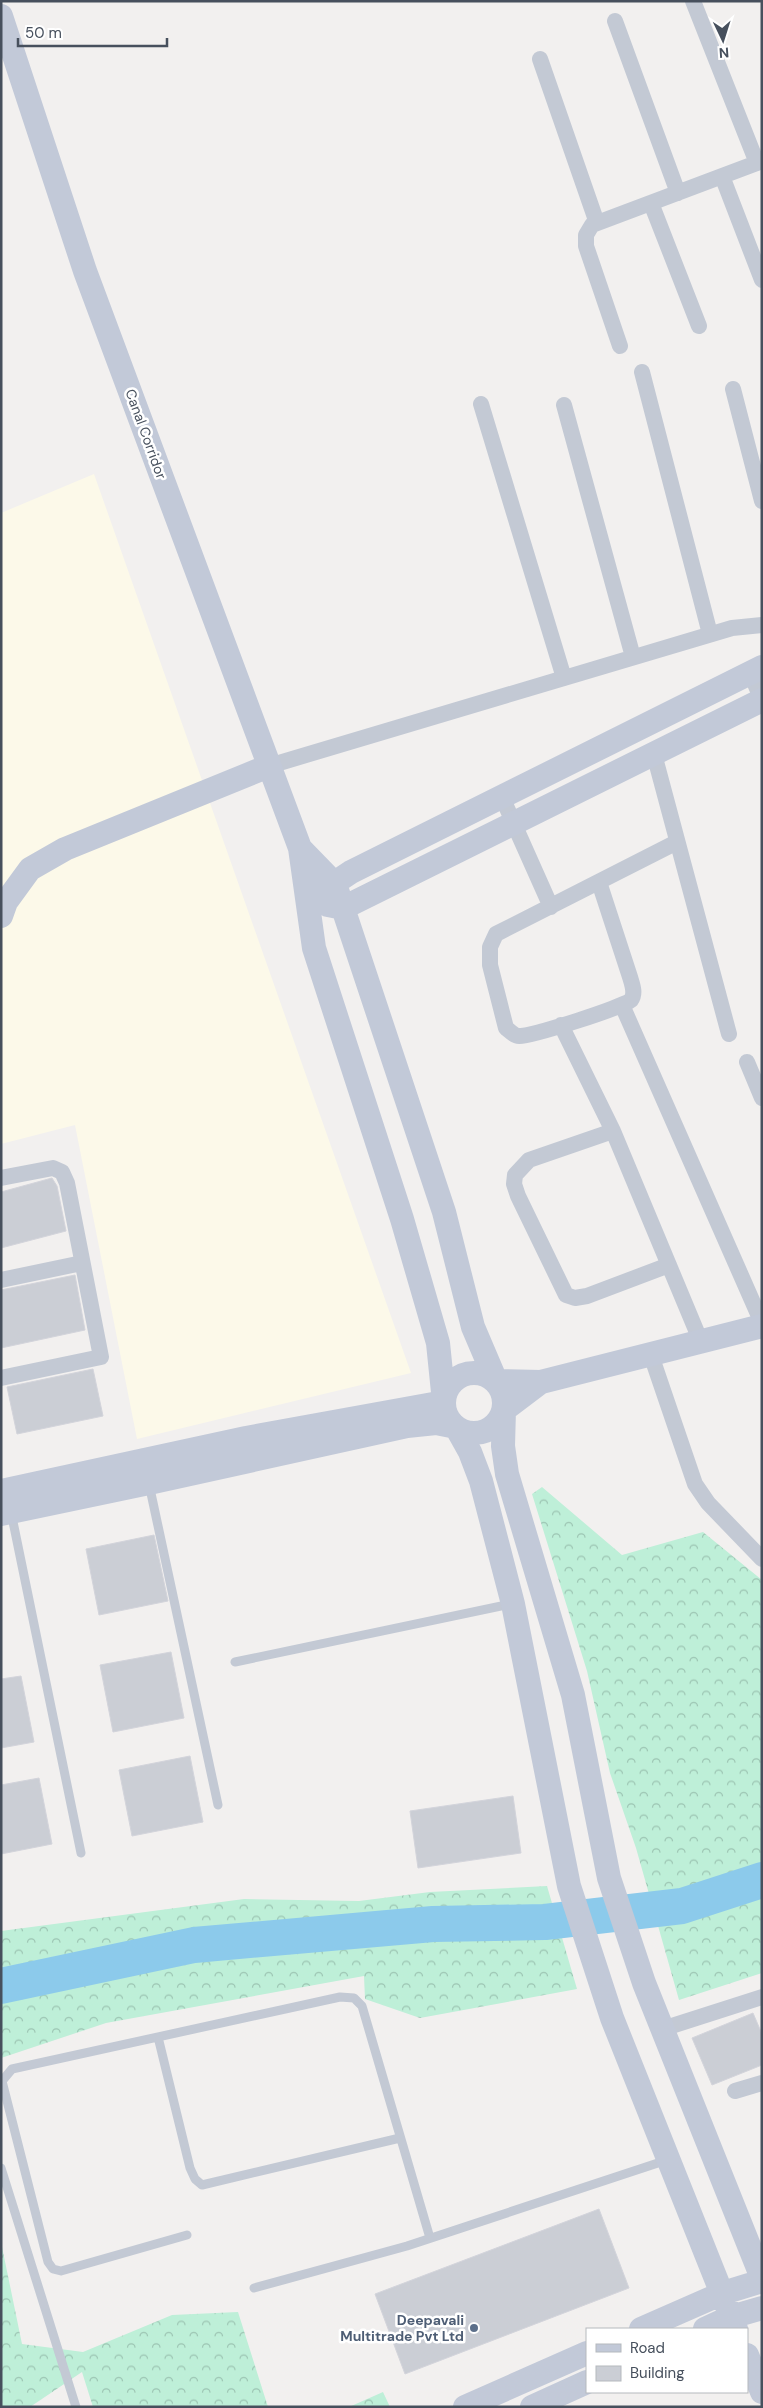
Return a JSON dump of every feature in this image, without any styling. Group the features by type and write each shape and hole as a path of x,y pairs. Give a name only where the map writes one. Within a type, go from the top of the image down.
{"street":[{"path":"620,346 586,246 586,235 592,225 759,162 693,1"},
{"name":"Canal Corridor","path":"1,16 86,271 300,848"},
{"path":"615,21 678,193"},
{"path":"540,59 597,223"},
{"path":"722,176 762,280"},
{"path":"651,203 699,326"},
{"path":"642,372 710,634"},
{"path":"733,389 762,501"},
{"path":"481,404 564,678"},
{"path":"564,405 633,657"},
{"path":"3,908 30,869 65,849 269,766 710,634 732,628 762,625"},
{"path":"756,670 762,700 343,908 307,901 351,872 756,670"},
{"path":"654,754 729,1034"},
{"path":"502,797 515,822 551,907"},
{"path":"599,882 634,991 631,999 622,1005 528,1036 517,1036 506,1028 490,965 490,947 496,934 678,842"},
{"path":"300,848 335,884 444,1212 473,1327 503,1395 503,1446 507,1474 572,1696 609,1878 644,1983 762,2279 723,2292 643,2328"},
{"path":"300,848 314,948 402,1219 438,1343 444,1402 449,1420 464,1432 484,1432 493,1427 504,1410 541,1382"},
{"path":"444,1402 450,1384 467,1374 482,1374 496,1381 541,1382 701,1342 762,1324 622,1005"},
{"path":"561,1025 613,1131 701,1342"},
{"path":"747,1062 762,1098"},
{"path":"613,1131 529,1160 515,1175 514,1184 518,1196 566,1294 575,1298 587,1296 669,1265"},
{"path":"1,1178 54,1168 62,1172 67,1183 101,1357 1,1378"},
{"path":"1,1280 82,1263"},
{"path":"650,1355 695,1484 708,1503 762,1559"},
{"path":"4,1499 246,1438 444,1402"},
{"path":"4,1499 149,1484 407,1426 436,1423 456,1427 470,1452 481,1481 514,1604 568,1886 612,2018 734,2323"},
{"path":"662,2028 762,1997"},
{"path":"734,2091 762,2083"},
{"path":"710,2328 734,2323 762,2308"},
{"path":"465,2407 586,2353"},
{"path":"748,2357 762,2392"},
{"path":"532,2407 586,2382"}],"lane":[{"path":"149,1484 218,1805"},
{"path":"4,1499 81,1853"},
{"path":"235,1662 514,1604"},
{"path":"187,2235 61,2271 53,2269 48,2262 2,2081 12,2069 340,1996 354,1998 362,2006 430,2238"},
{"path":"158,2037 190,2168 195,2179 202,2185 400,2138"},
{"path":"254,2288 430,2238 668,2160"},
{"path":"1,2168 76,2407"}],"shaded area":[{"path":"94,474 411,1373 137,1439 75,1125 1,1144 1,513"}],"green space":[{"path":"542,1487 622,1555 703,1532 762,1580 762,1973 679,2000 636,1848 610,1773 587,1671 532,1494"},
{"path":"547,1886 577,1989 420,2018 365,1999 364,1976 106,2023 1,2058 1,1931 244,1899 359,1901 430,1892"},
{"path":"1,2242 22,2344 83,2352 172,2315 238,2312 268,2407 93,2407 82,2372 30,2407 1,2407"},
{"path":"383,2392 390,2407 349,2407"}],"building":[{"path":"52,1178 57,1186 66,1231 1,1248 1,1192"},
{"path":"75,1275 85,1330 1,1348 1,1290"},
{"path":"93,1369 103,1416 17,1434 7,1387"},
{"path":"154,1535 168,1601 99,1615 86,1549"},
{"path":"171,1652 184,1718 113,1732 100,1665"},
{"path":"21,1676 34,1742 1,1748 1,1679"},
{"path":"190,1756 203,1822 132,1836 119,1770"},
{"path":"39,1778 52,1844 1,1854 1,1785"},
{"path":"513,1796 521,1853 418,1868 410,1811"},
{"path":"753,2013 762,2034 762,2065 712,2085 692,2038"},
{"path":"599,2209 629,2288 405,2374 375,2294"}],"waterway":[{"path":"1,1986 194,1945 433,1924 545,1922 682,1906 762,1880"}],"place":[{"name":"Deepavali Multitrade Pvt Ltd","path":"474,2328"}]}
